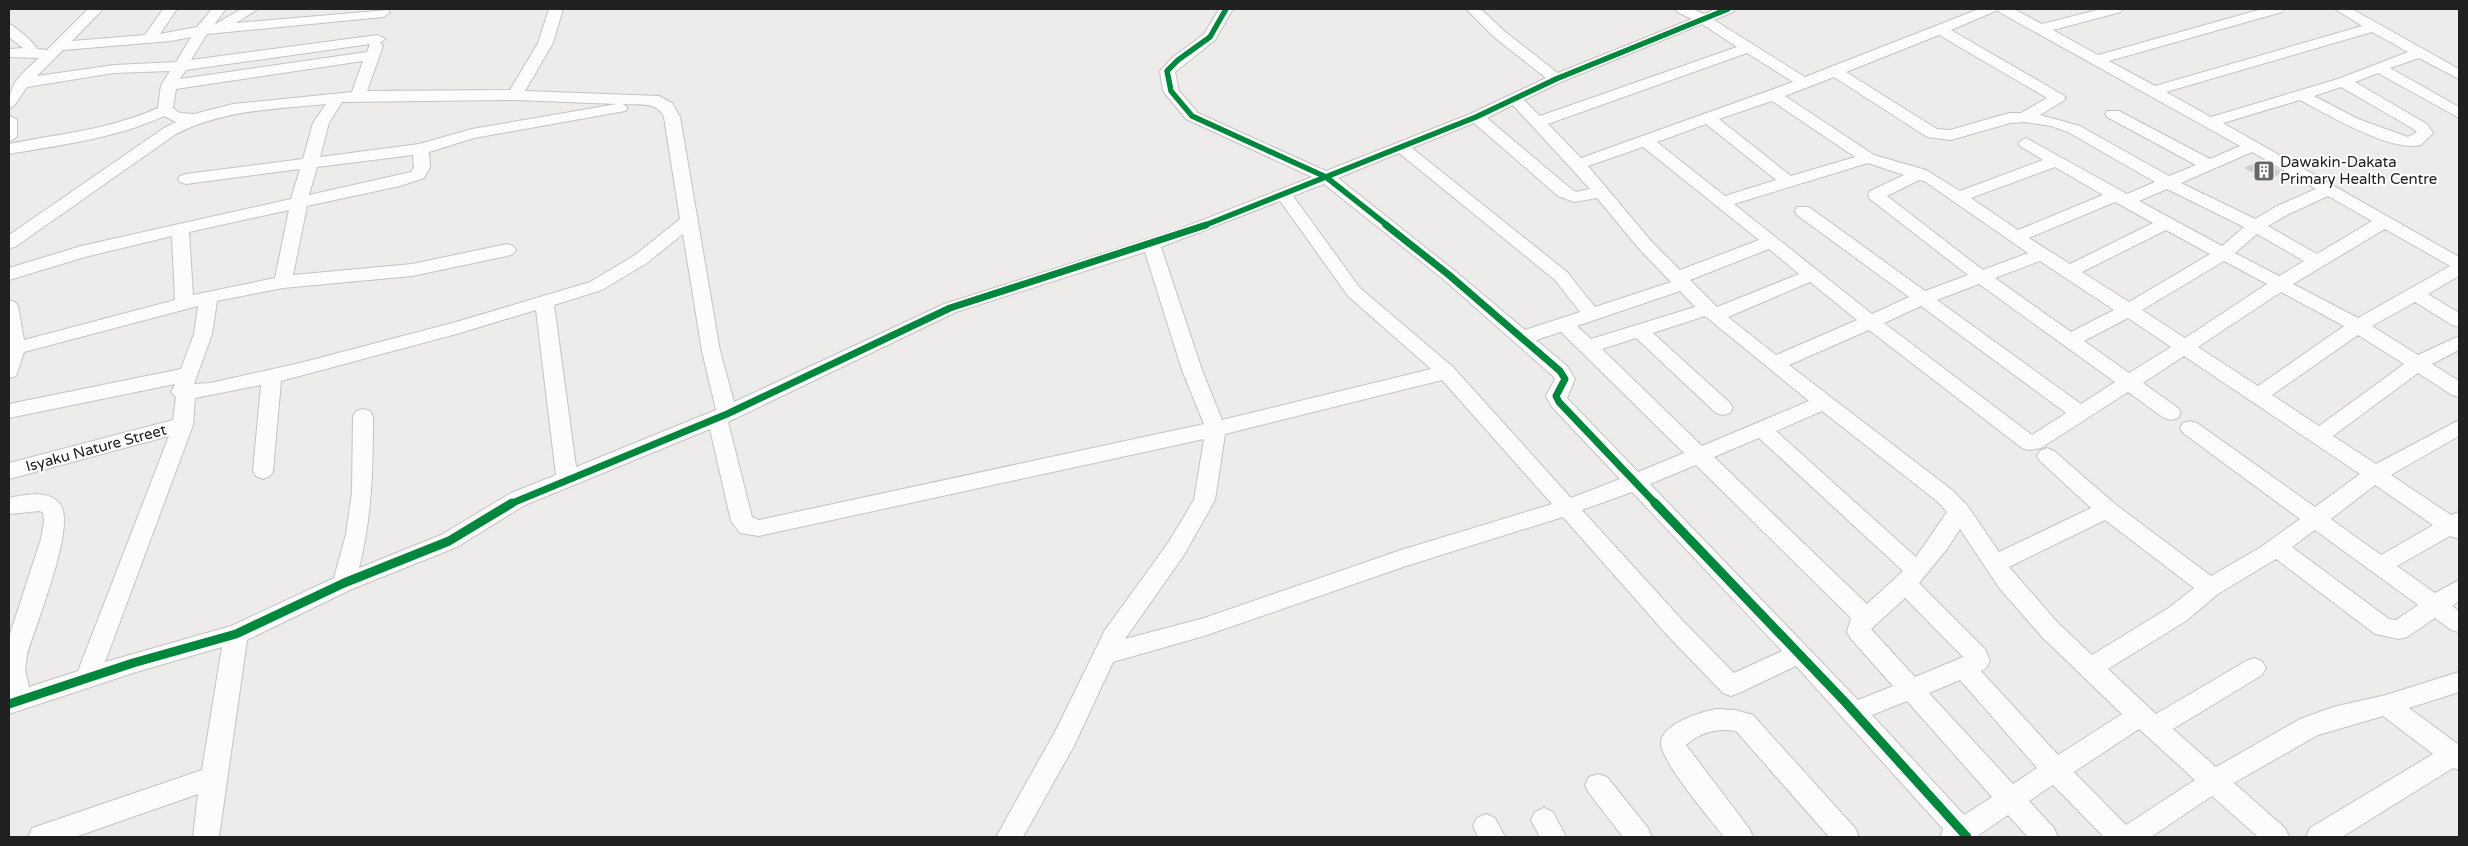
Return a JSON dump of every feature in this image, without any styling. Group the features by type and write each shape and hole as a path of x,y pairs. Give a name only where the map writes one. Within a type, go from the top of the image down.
{"street":[{"path":"9,102 22,83 96,9"},
{"path":"149,39 170,9"},
{"path":"165,110 169,85 180,66 208,29 219,9"},
{"path":"208,29 251,9"},
{"path":"515,95 539,58 554,24 556,9"},
{"path":"1226,9 1210,37 1178,60 1167,71 1167,83 1172,94 1192,116 1326,177 1449,275 1564,376 1565,379 1556,396 1559,402 1854,712 1961,836 2011,799 2056,770 2254,668"},
{"path":"1473,9 1499,34 1556,79"},
{"path":"1682,9 1702,18 1804,83"},
{"path":"9,506 31,502 46,505 52,510 56,518 50,546 17,644 13,670 14,702 236,634 344,583 449,541 518,499 722,416 950,308 1183,234 1476,117 1556,79 1728,9"},
{"path":"1578,164 1710,119 1991,9"},
{"path":"2004,9 2253,146 2459,264"},
{"path":"2041,30 2116,9"},
{"path":"2096,60 2277,9"},
{"path":"2342,9 2459,75"},
{"path":"9,53 57,50 185,35 208,29 383,11 378,39 358,96"},
{"path":"2153,91 2374,27"},
{"path":"9,28 18,39 30,46 30,52"},
{"path":"1939,29 2058,98 2025,117"},
{"path":"22,83 114,69 180,66 378,39"},
{"path":"1537,122 1748,48"},
{"path":"2210,122 2343,82 2378,67 2420,53"},
{"path":"169,85 373,55"},
{"path":"2378,67 2459,113"},
{"path":"1835,71 1933,134 1951,135 2009,118 2025,117 2074,128 2168,183 2256,226 2317,261"},
{"path":"2300,94 2352,122 2406,142 2415,142 2426,133 2421,126 2343,82"},
{"path":"1774,94 1868,158 1920,173 1958,197 2127,311 2456,525 2380,566"},
{"path":"9,243 119,169 155,140 194,119 233,109 336,100 358,96 515,95 659,101 667,106 672,117 722,416 742,521 748,527 759,528 1216,429 1446,372"},
{"path":"1514,98 1578,164 1680,281 1711,312 1774,364 1945,496 1959,512 2008,583 2051,631 2147,722 2276,837"},
{"path":"283,282 299,202 321,123 336,100"},
{"path":"186,179 421,150 472,134 659,101"},
{"path":"165,110 176,117 194,119"},
{"path":"9,149 137,123 165,110"},
{"path":"2113,114 2209,165"},
{"path":"1476,117 1564,192 1574,196 1601,192"},
{"path":"1710,119 1788,182"},
{"path":"1646,141 1871,322 2029,442 2038,442 2281,283 2385,221"},
{"path":"2026,143 2166,223 2358,326 2459,390"},
{"path":"2016,237 2121,198 2168,183 2253,146"},
{"path":"1401,147 1561,276 1592,315"},
{"path":"9,274 71,254 418,175 422,167 421,150"},
{"path":"1722,202 1868,158"},
{"path":"1958,197 2055,161"},
{"path":"1920,173 1876,195 1980,276 2171,414"},
{"path":"2071,340 2127,311 2224,253 2256,226 2283,210 2330,190"},
{"path":"1284,194 1354,292 1446,372 1566,508 1675,628 1731,686 1799,654"},
{"path":"1803,211 2080,413"},
{"path":"9,412 188,384 272,377 544,302 596,286 620,273 690,221"},
{"path":"2068,272 2166,223"},
{"path":"180,229 184,304"},
{"path":"1522,338 1592,315 1680,281 1771,242"},
{"path":"1010,837 1065,738 1113,637 1176,549 1204,500 1216,429 1192,370 1151,244"},
{"path":"13,349 208,297 283,282 412,270 507,250"},
{"path":"1774,364 1922,299 2042,254"},
{"path":"2258,395 2358,326 2459,269"},
{"path":"1588,347 1711,312 1812,274"},
{"path":"2415,294 2459,321"},
{"path":"88,678 183,425 188,384 208,317 208,297"},
{"path":"544,302 567,480"},
{"path":"9,306 13,349 9,371"},
{"path":"1564,324 1700,454 1866,618"},
{"path":"1639,331 1723,408"},
{"path":"2319,436 2419,363 2459,342"},
{"path":"263,471 272,377"},
{"path":"1105,654 1204,627 1401,559 1566,508 1635,482 1825,402"},
{"path":"344,583 357,534 362,492 363,416"},
{"name":"Isyaku Nature Street","path":"9,471 183,425"},
{"path":"2090,668 2178,614 2210,588 2276,547 2375,474 2459,427"},
{"path":"2190,428 2459,623"},
{"path":"1762,430 1912,577 1977,656 1978,661 1964,668 1854,712"},
{"path":"2047,456 2107,510 2210,588"},
{"path":"1994,564 2107,510"},
{"path":"1959,512 1949,530 1912,577 1866,618 1858,627 1859,632 2045,837"},
{"path":"2276,547 2383,627 2391,630 2404,628 2459,590"},
{"path":"206,837 213,778 236,634"},
{"path":"1964,668 2056,770 2121,837"},
{"path":"2130,837 2214,781 2309,727 2333,718 2386,705 2459,682"},
{"path":"2319,837 2456,757 2386,705"},
{"path":"1740,837 1674,752 1673,741 1683,732 1705,721 1732,718 1744,723 1846,837"},
{"path":"41,837 213,778"},
{"path":"1598,785 1639,837"}],"building":[{"name":"Dawakin-Dakata Primary Health Centre","path":"2262,161 2283,173 2266,179 2245,168"}],"cycle path":[{"path":"1226,9 1210,37 1178,60 1167,71 1171,91 1182,106 1192,116 1326,177 1449,275 1560,371 1565,379 1556,396 1559,402 1845,702 1967,837"},
{"path":"9,704 133,663 236,634 344,583 449,541 518,499 727,414 921,320 950,308 1183,234 1476,117 1556,79 1728,9"}],"place":[{"name":"Dawakin-Dakata Primary Health Centre","path":"2264,171"}]}
